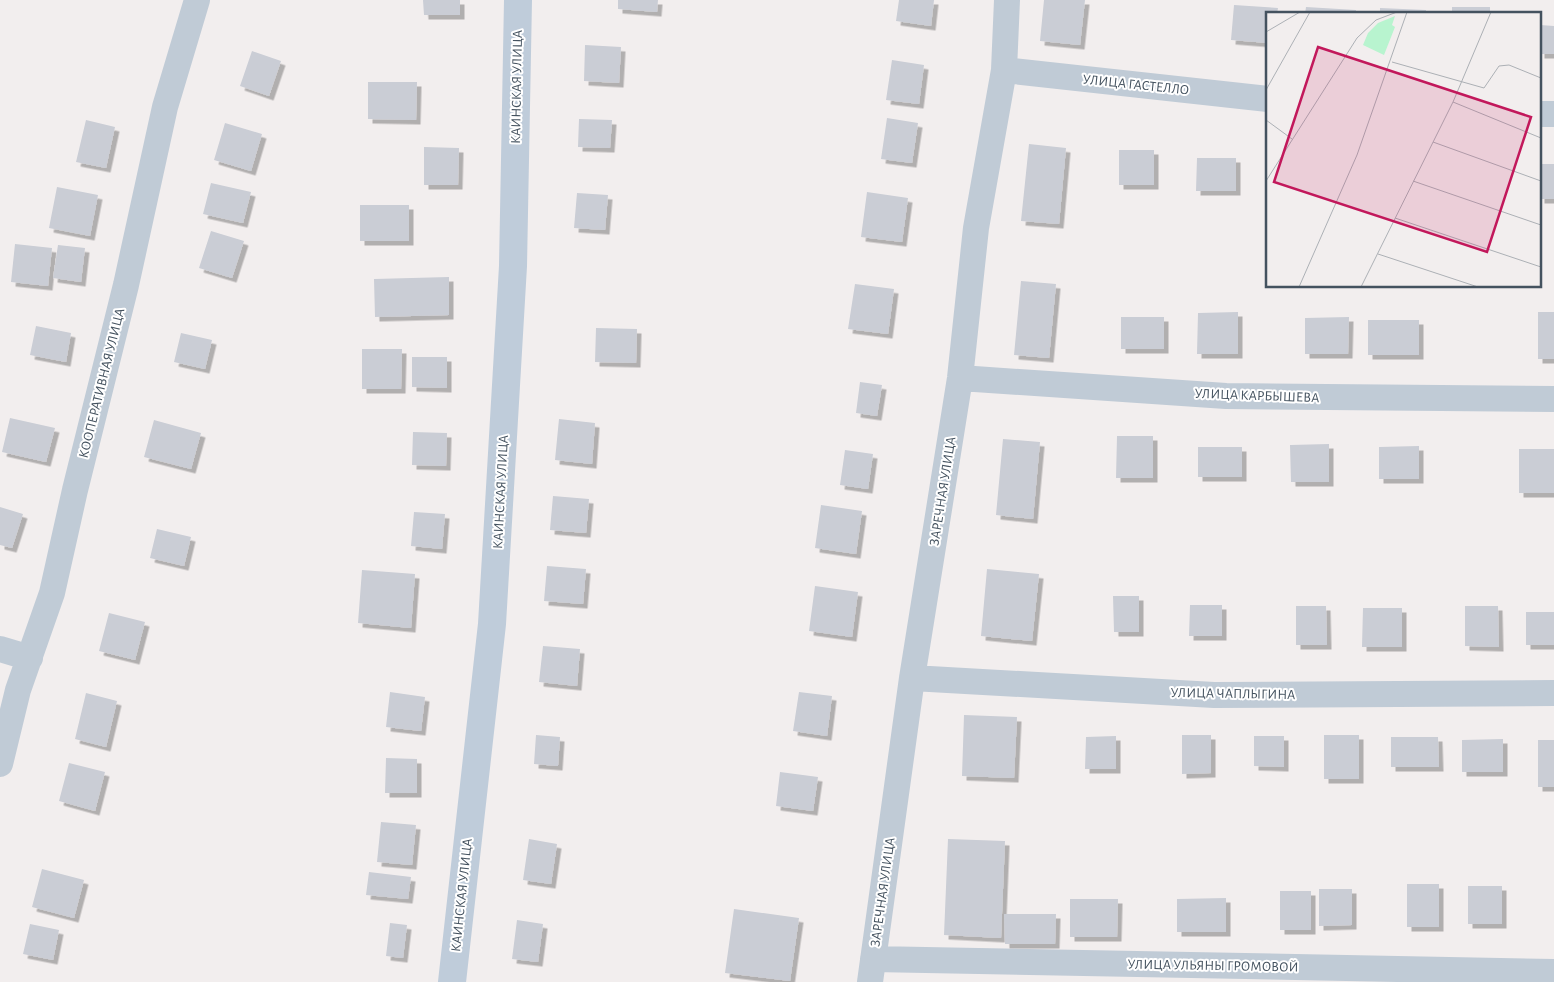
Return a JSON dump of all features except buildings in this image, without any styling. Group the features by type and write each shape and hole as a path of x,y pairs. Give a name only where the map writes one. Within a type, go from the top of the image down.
{"main road":[{"name":"КАИНСКАЯ УЛИЦА","path":"452,982 492,624 513,266 518,0"}],"street":[{"name":"КООПЕРАТИВНАЯ УЛИЦА","path":"0,764 18,690 52,592 75,490 126,285 165,107 197,0"},
{"name":"ЗАРЕЧНАЯ УЛИЦА","path":"872,971 912,678 960,378 976,228 1004,70 1007,0"},
{"name":"УЛИЦА ГАСТЕЛЛО","path":"1004,70 1266,99"},
{"name":"УЛИЦА КАРБЫШЕВА","path":"960,378 1226,396 1554,399"},
{"path":"0,649 30,658"},
{"name":"УЛИЦА ЧАПЛЫГИНА","path":"912,678 1214,695 1554,692"},
{"name":"УЛИЦА УЛЬЯНЫ ГРОМОВОЙ","path":"872,971 1554,972"}]}
